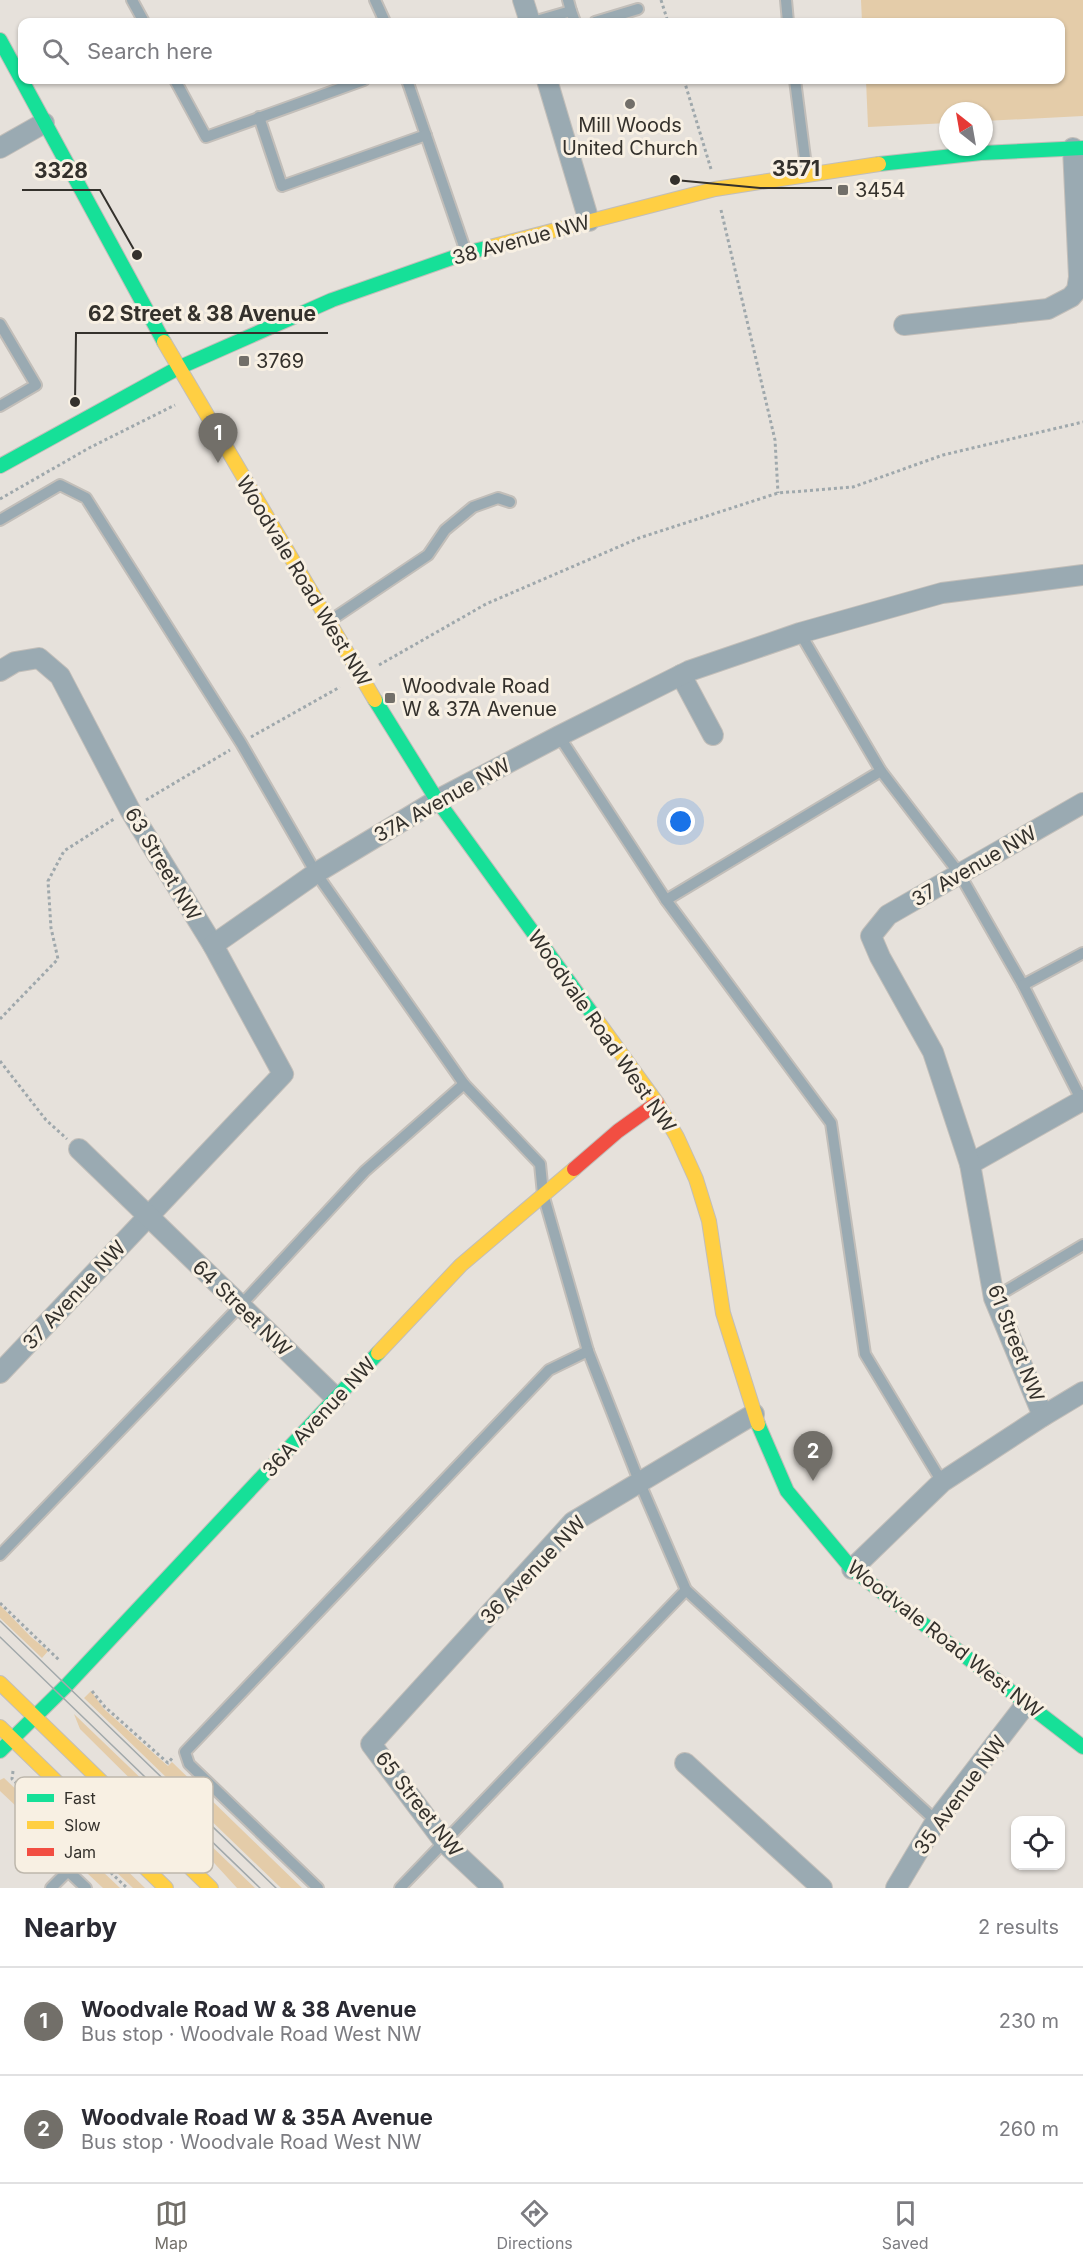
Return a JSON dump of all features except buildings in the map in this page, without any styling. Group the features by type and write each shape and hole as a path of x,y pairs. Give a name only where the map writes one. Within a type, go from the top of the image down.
{"street":[{"path":"523,0 530,18"},
{"name":"Woodvale Road West NW","path":"0,40 18,74"},
{"name":"Woodvale Road West NW","path":"23,84 178,368 360,676 437,800 657,1103 676,1137 696,1179 709,1221 723,1313 753,1413 787,1491 852,1569 1083,1747"},
{"path":"548,84 589,221"},
{"path":"0,148 44,123"},
{"path":"904,325 1048,309 1071,297 1077,290 1079,277 1078,148"},
{"name":"38 Avenue NW","path":"0,466 178,368 332,300 466,253 715,189 807,174 981,153 1078,148"},
{"name":"37A Avenue NW","path":"213,945 316,873 437,800 681,675 800,633 942,593 1083,575"},
{"name":"63 Street NW","path":"0,671 15,662 39,658 60,676 130,810 213,945 283,1074"},
{"path":"681,675 713,735"},
{"name":"37 Avenue NW","path":"871,936 888,915 1083,803"},
{"name":"61 Street NW","path":"871,936 880,957 933,1052 970,1164 994,1298 1043,1416"},
{"name":"37 Avenue NW","path":"0,1373 283,1074"},
{"path":"970,1164 1083,1100"},
{"name":"36A Avenue NW","path":"0,1751 461,1265 618,1131 657,1103"},
{"path":"79,1149 148,1217"},
{"name":"64 Street NW","path":"148,1217 336,1398"},
{"path":"852,1569 942,1482 1083,1392"},
{"name":"36 Avenue NW","path":"371,1744 573,1522 753,1413"},
{"path":"0,1683 97,1777"},
{"name":"35 Avenue NW","path":"896,1888 936,1821 1026,1704"},
{"path":"0,1727 51,1777"},
{"name":"65 Street NW","path":"371,1744 445,1843 493,1888"},
{"path":"685,1763 822,1888"},
{"path":"150,1873 166,1888"},
{"path":"196,1873 211,1888"}],"lane":[{"path":"132,0 142,18"},
{"path":"375,0 383,18"},
{"path":"786,0 788,18"},
{"path":"541,18 569,5"},
{"path":"608,18 638,9"},
{"path":"177,84 206,136 353,84"},
{"path":"408,84 466,253"},
{"path":"796,84 807,174"},
{"path":"259,117 282,186 426,135"},
{"path":"0,324 36,385 0,406"},
{"path":"0,520 60,485 86,498 242,743 316,873 464,1084 540,1164 543,1194 588,1351 639,1481 686,1590 936,1821"},
{"path":"328,622 428,555 445,530 473,507 498,498 510,502"},
{"path":"800,633 880,771 959,873 1023,985 1083,1100"},
{"path":"559,736 666,900 831,1123 865,1354 942,1482"},
{"path":"666,900 880,771"},
{"path":"1023,985 1083,953"},
{"path":"0,1555 240,1306 365,1171 464,1084"},
{"path":"994,1298 1083,1245"},
{"path":"203,1777 189,1764 185,1752 549,1370 588,1351"},
{"path":"400,1888 686,1590"},
{"path":"213,1787 318,1888"},
{"path":"51,1888 66,1873"},
{"path":"70,1873 86,1888"}],"path":[{"path":"661,0 667,18"},
{"path":"685,84 710,160 734,269 763,383 775,441 778,493"},
{"path":"0,499 89,448 194,394"},
{"path":"0,1019 58,959 51,928 48,881 64,851 242,743 486,604 639,538 778,493 853,487 943,455 1083,422"},
{"path":"0,1061 46,1120 79,1149"},
{"path":"0,1603 61,1662"},
{"path":"87,1685 105,1707 168,1763 175,1754 185,1752"},
{"path":"13,1769 12,1779 15,1782"},
{"path":"111,1873 127,1888"}],"shaded area":[{"path":"861,0 1083,0 1083,116 993,121 993,102 939,102 939,123 868,127 866,84 1065,84 1065,18 862,18"},
{"path":"0,1605 48,1651 42,1658 0,1618"},
{"path":"91,1691 104,1709 168,1766 172,1762 187,1777 166,1777 84,1698"},
{"path":"74,1714 140,1777 128,1777 80,1729"},
{"path":"4,1778 15,1788 15,1805 0,1791 0,1780"},
{"path":"213,1802 302,1888 281,1888 213,1822"},
{"path":"213,1848 255,1888 237,1888 213,1862"},
{"path":"87,1873 104,1873 120,1888 103,1888"},
{"path":"117,1873 129,1873 145,1888 133,1888"}],"tram line":[{"path":"0,1621 161,1777"},
{"path":"0,1637 145,1777"},
{"path":"213,1827 276,1888"},
{"path":"213,1843 260,1888"}],"traffic: fast":[{"path":"0,40 18,73"},
{"path":"24,84 164,342"},
{"path":"879,164 981,153 1083,148"},
{"path":"0,466 178,368 332,300 466,253 490,247"},
{"path":"375,700 437,800 596,1019"},
{"path":"0,1751 67,1685 378,1353"},
{"path":"758,1424 787,1491 852,1569 1083,1747"}],"traffic: slow":[{"path":"490,247 715,189 879,164"},
{"path":"164,342 375,700"},
{"path":"596,1019 657,1103 677,1137 696,1179 709,1221 723,1313 758,1424"},
{"path":"378,1353 461,1265 574,1169"},
{"path":"0,1683 97,1777"},
{"path":"0,1727 52,1777"},
{"path":"151,1873 166,1888"},
{"path":"196,1873 211,1888"}],"traffic: jam":[{"path":"574,1169 618,1131 657,1103"}],"place":[{"name":"Mill Woods United Church","path":"630,104"},
{"name":"3571","path":"675,180"},
{"name":"3454","path":"843,190"},
{"name":"3328","path":"137,255"},
{"name":"3769","path":"244,361"},
{"name":"62 Street & 38 Avenue","path":"75,402"},
{"name":"Woodvale Road W & 38 Avenue","path":"218,463"},
{"name":"Woodvale Road W & 37A Avenue","path":"390,698"},
{"name":"Woodvale Road W & 35A Avenue","path":"813,1481"}]}
